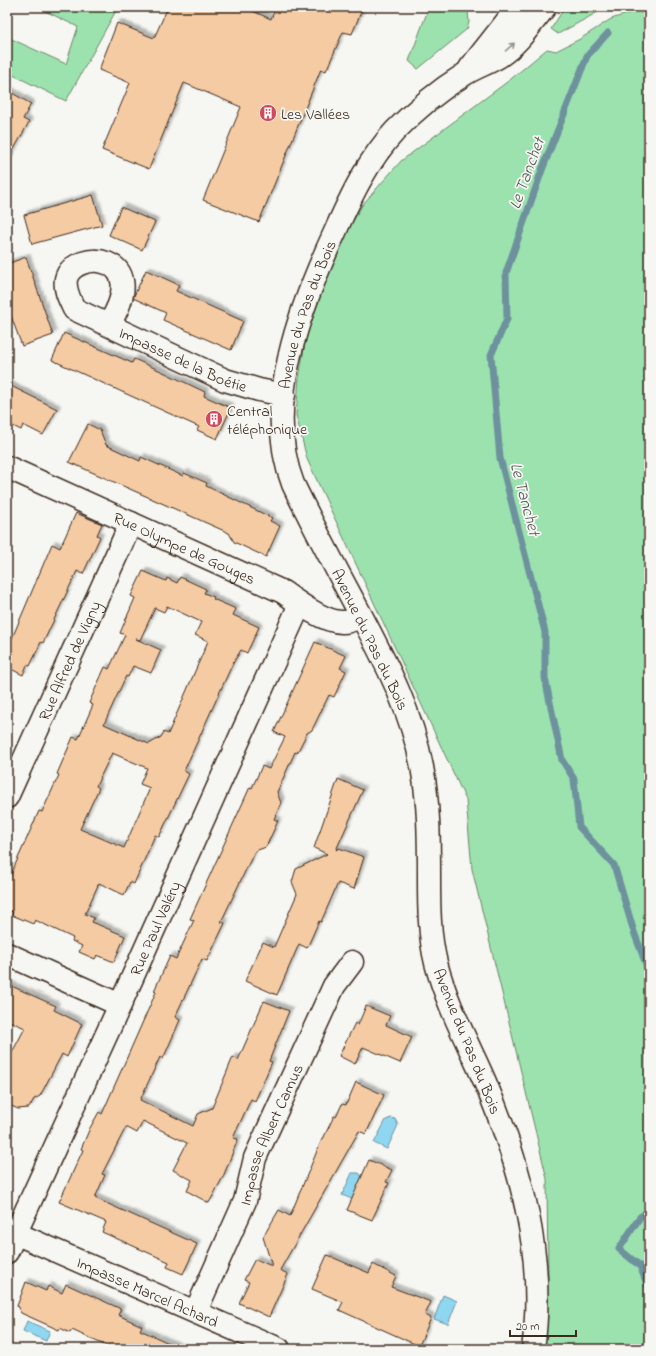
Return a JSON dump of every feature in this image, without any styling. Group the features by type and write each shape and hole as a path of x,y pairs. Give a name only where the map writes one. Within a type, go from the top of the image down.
{"street":[{"name":"Avenue du Pas du Bois","path":"465,74 518,7"},
{"name":"Avenue du Pas du Bois","path":"533,1349 537,1312 534,1253 521,1186 499,1118 457,1021 436,963 430,929 429,832 422,768 416,738 402,696 302,504 288,471 283,443 284,394 290,353 304,306 328,247 361,179 379,150 396,131 425,104 465,74 500,56 528,30 545,7"},
{"name":"Impasse de la Boétie","path":"109,324 225,380 258,390 284,394"},
{"name":"Rue Olympe de Gouges","path":"7,467 283,592 312,611 339,622 352,621 361,616"},
{"name":"Rue Alfred de Vigny","path":"7,797 131,523"},
{"name":"Rue Paul Valéry","path":"11,1243 120,1005 300,604"},
{"path":"7,954 120,1005"},
{"name":"Impasse Albert Camus","path":"196,1311 245,1201 255,1158 334,986 352,962"},
{"name":"Impasse Marcel Achard","path":"11,1243 196,1311 279,1349"}],"green space":[{"path":"37,7 118,7 66,101 7,72 7,37 66,64 78,27"},
{"path":"429,7 460,7 468,11 469,22 467,29 418,69 409,61"},
{"path":"565,7 607,7 558,34 551,29"},
{"path":"649,7 649,1349 537,1349 548,1278 547,1179 472,869 466,800 307,459 296,415 299,378 306,337 337,248 363,204 401,161 511,79 547,49 556,51 580,39 611,19"}],"water":[{"path":"391,1118 395,1119 398,1125 387,1149 374,1143 386,1120"},
{"path":"352,1173 359,1173 364,1179 354,1200 342,1195"},
{"path":"443,1295 457,1301 448,1324 434,1319"},
{"path":"27,1321 50,1331 46,1341 23,1331"}],"building":[{"name":"Les Vallées","path":"168,7 243,7 271,19 276,7 363,7 352,34 343,32 326,71 321,69 259,222 203,200 241,107 184,83 149,169 102,150 130,83 99,70 117,23 154,38"},
{"path":"7,90 31,104 23,119 29,122 7,162"},
{"path":"93,195 102,225 32,244 24,215"},
{"path":"121,207 155,222 142,250 109,235"},
{"path":"26,257 53,335 22,346 7,305 7,264"},
{"path":"146,270 179,285 176,291 243,321 231,350 163,320 166,313 133,298"},
{"path":"64,333 132,363 134,359 161,371 205,392 204,396 231,408 217,439 197,430 199,427 52,360"},
{"path":"7,384 57,409 43,435 23,425 21,430 7,423"},
{"path":"88,424 100,430 106,445 140,461 141,457 183,476 184,473 207,483 206,486 272,518 270,521 280,526 266,557 234,542 229,533 69,462"},
{"path":"76,513 102,524 97,535 100,537 83,574 77,571 43,643 41,642 30,666 27,665 23,675 7,667 7,650 52,544 60,548"},
{"path":"143,571 166,581 167,578 177,583 180,577 206,589 204,593 214,597 213,599 236,609 233,615 259,627 247,653 241,650 232,665 184,771 189,774 159,837 155,835 134,884 130,882 124,895 99,883 85,914 94,918 92,922 125,936 114,962 97,955 95,959 79,952 82,946 72,941 73,938 35,920 33,924 12,915 13,912 7,910 7,883 39,811 42,812 59,775 57,774 73,737 78,739 93,705 89,703 105,667 109,669 125,635 120,633 135,598 131,596","holes":["167,606 201,622 195,635 208,641 168,734 164,732 161,737 149,744 104,724 126,676 128,677 133,666 151,673 161,650 136,639 140,640 155,608 164,612","112,753 147,768 140,784 150,788 124,848 80,829 99,788 96,786"]},
{"path":"315,642 346,656 340,668 346,671 334,697 329,695 312,730 307,733 297,753 295,752 277,792 281,803 274,819 278,821 266,847 255,851 250,861 221,922 225,923 207,961 202,959 175,1017 180,1020 163,1059 160,1057 140,1100 193,1126 198,1114 212,1108 233,1057 238,1060 264,1001 289,1011 269,1061 272,1062 255,1101 251,1099 233,1138 238,1139 223,1177 209,1203 187,1191 192,1180 173,1170 187,1143 143,1121 137,1133 126,1127 102,1174 105,1175 95,1198 197,1244 183,1274 167,1267 169,1262 102,1232 106,1222 59,1202 83,1150 81,1149 90,1128 99,1112 102,1114 156,992 154,991 170,956 176,959 194,920 190,919 250,787 252,788 262,766 269,769 285,737 274,732"},
{"path":"338,779 363,790 336,850 339,848 364,857 354,889 338,883 321,922 319,921 307,948 299,944 277,995 245,981 263,942 274,947 297,894 292,882 296,869 327,854 314,848"},
{"path":"7,984 56,1006 54,1010 82,1024 67,1057 62,1054 40,1096 34,1099 29,1108 18,1109 7,1104 7,1062 25,1028 7,1020"},
{"path":"366,1006 390,1016 386,1025 412,1037 400,1063 363,1047 355,1064 339,1056 355,1023 358,1025"},
{"path":"356,1082 384,1095 366,1134 359,1131 280,1270 288,1274 269,1317 239,1303 249,1282 244,1280 255,1259 272,1266 263,1237 279,1210 290,1216 322,1139 334,1116 336,1117 342,1104 346,1105"},
{"path":"369,1160 392,1170 386,1182 389,1183 372,1220 347,1210"},
{"path":"327,1255 369,1273 373,1264 396,1276 391,1287 431,1302 425,1315 431,1318 419,1346 339,1310 343,1302 312,1289"},
{"path":"26,1282 46,1291 48,1286 62,1293 66,1284 121,1309 118,1315 142,1326 140,1330 182,1349 113,1349 72,1330 70,1333 60,1328 59,1330 21,1313 17,1306"}],"waterway":[{"name":"Le Tanchet","path":"608,33 587,56 542,170 506,273 507,319 491,355 500,458 545,632 545,678 562,760 574,779 579,827 614,865 634,932 649,972"},
{"name":"Le Tanchet","path":"649,1211 640,1217 619,1249 640,1266 649,1289"}],"place":[{"name":"Les Vallées","path":"268,113"},
{"name":"Central téléphonique","path":"214,419"}]}
